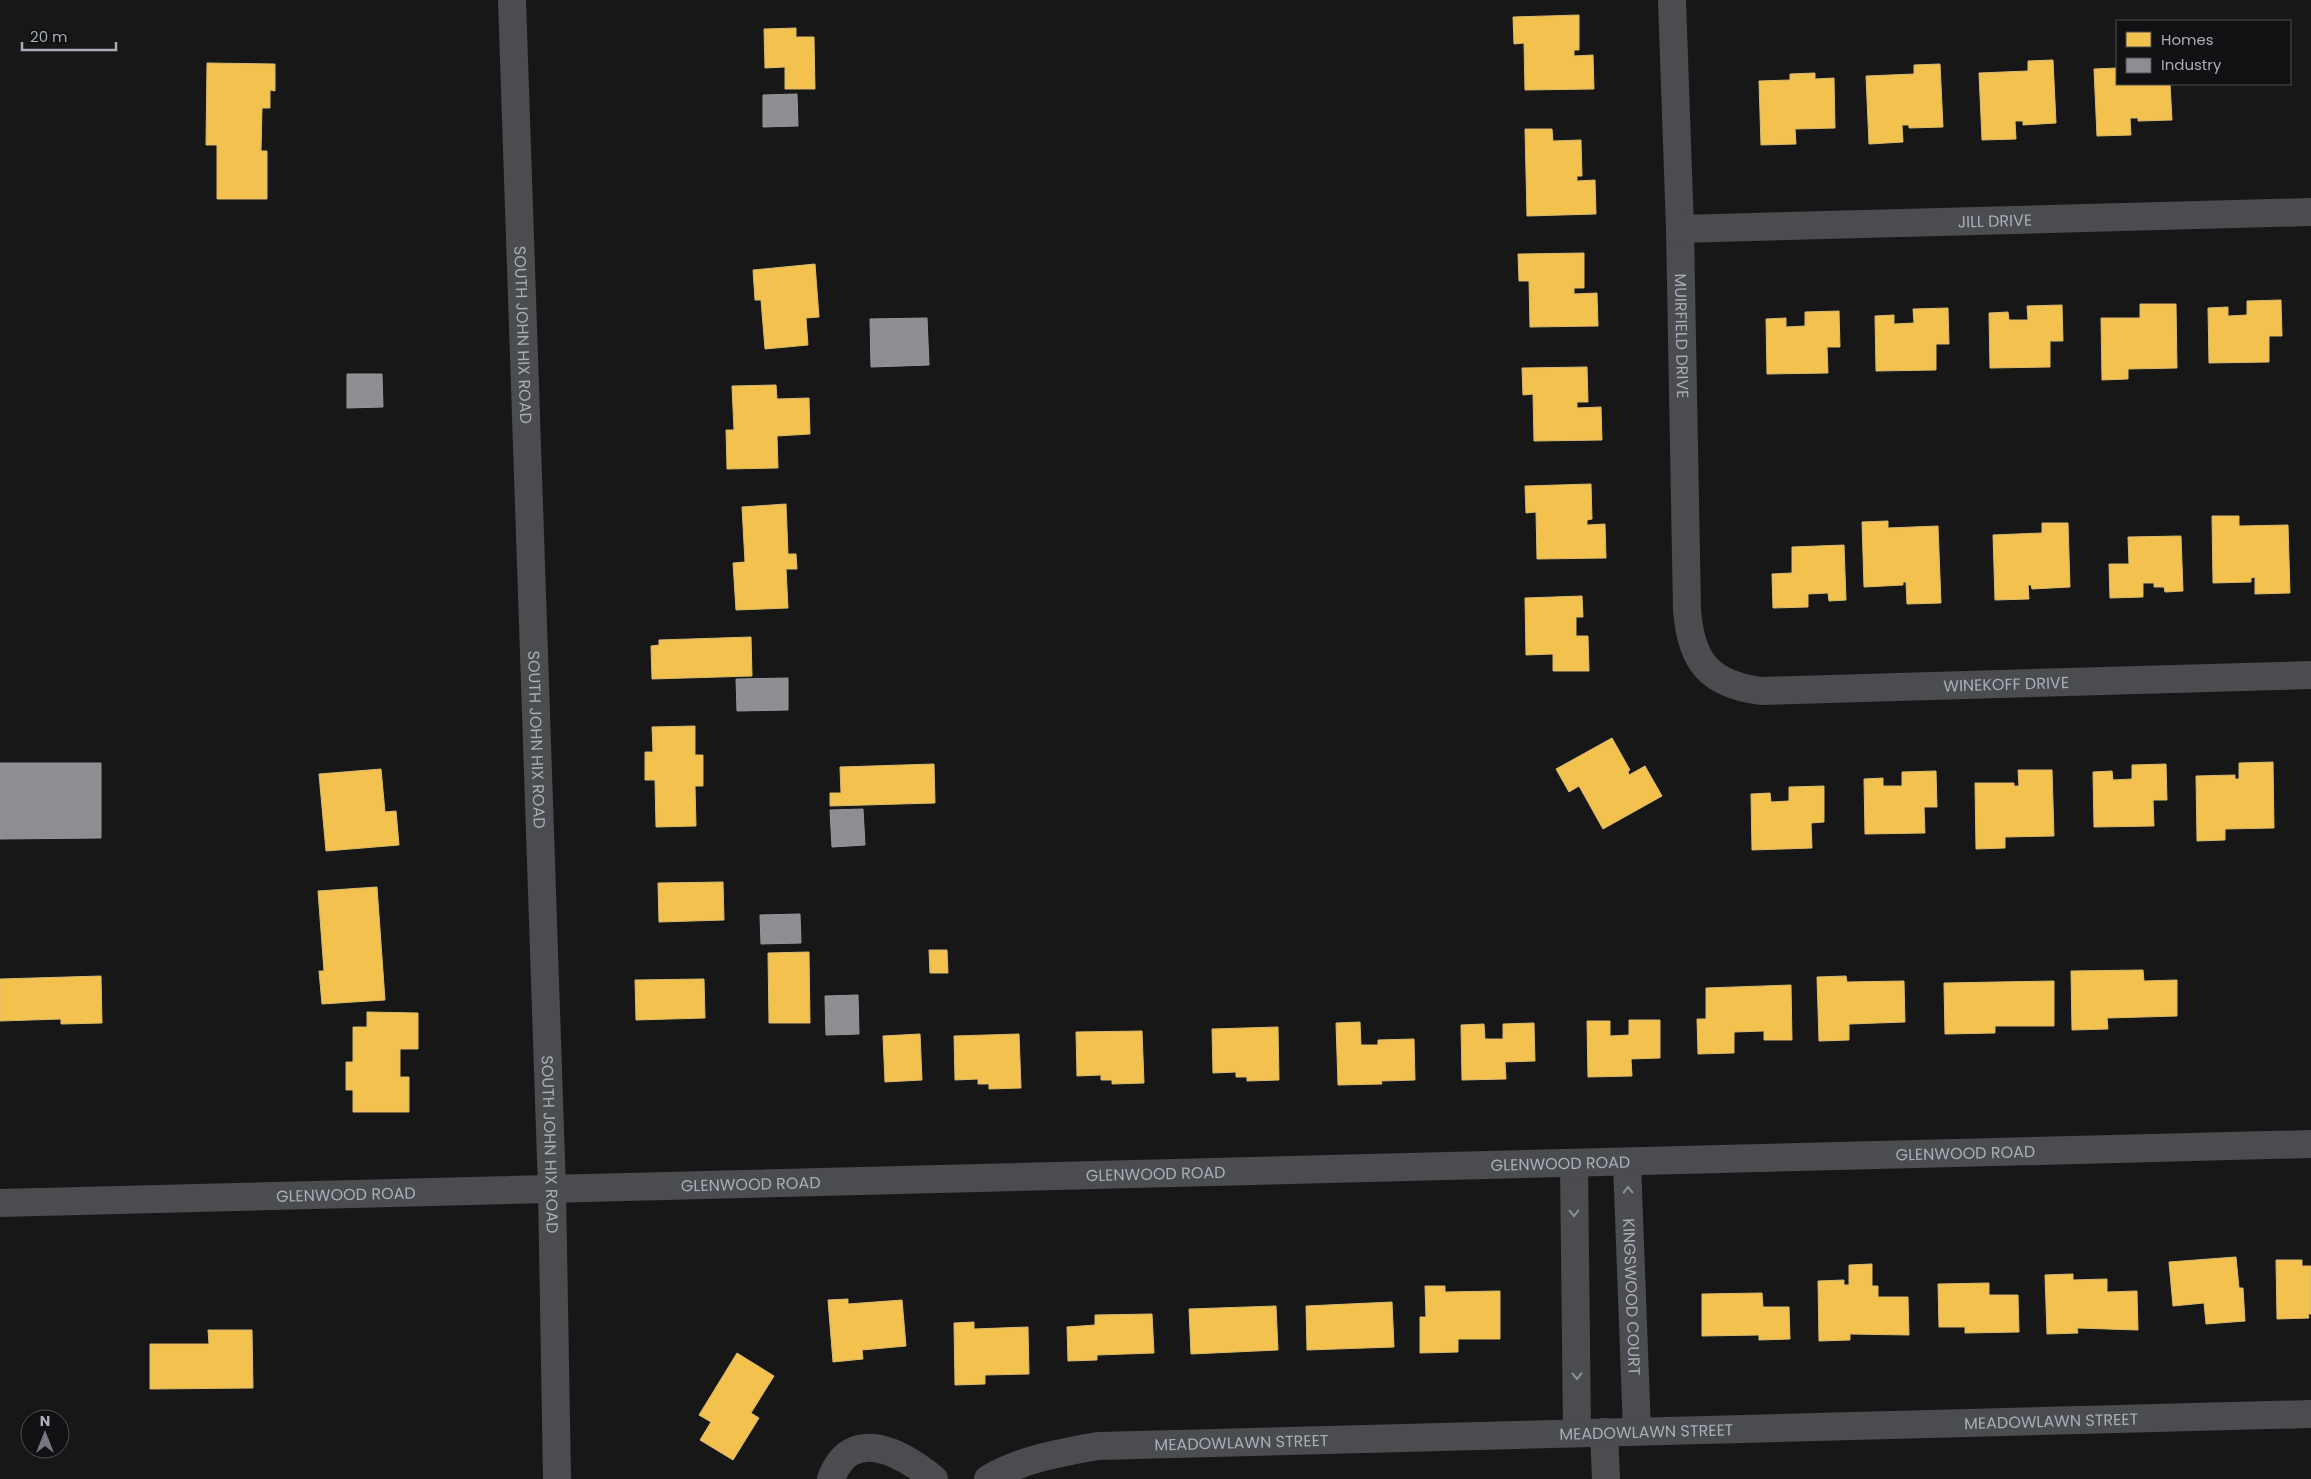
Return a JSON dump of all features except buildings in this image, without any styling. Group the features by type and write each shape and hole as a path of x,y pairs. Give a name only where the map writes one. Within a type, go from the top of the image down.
{"street":[{"name":"SOUTH JOHN HIX ROAD","path":"512,0 552,1189 557,1479"},
{"name":"MUIRFIELD DRIVE","path":"1672,0 1680,229 1687,610 1691,640 1696,655 1705,669"},
{"name":"JILL DRIVE","path":"1680,229 2311,212"},
{"name":"WINEKOFF DRIVE","path":"1705,669 1718,679 1739,688 1761,691 2311,675"},
{"name":"GLENWOOD ROAD","path":"0,1203 1627,1163 2311,1144"},
{"name":"KINGSWOOD COURT","path":"1627,1163 1637,1431"},
{"path":"1574,1164 1590,1432 1606,1479"},
{"name":"MEADOWLAWN STREET","path":"988,1479 998,1473 1047,1454 1098,1446 2311,1414"},
{"path":"831,1479 836,1465 849,1453 866,1446 881,1448 898,1455 934,1479"}]}
